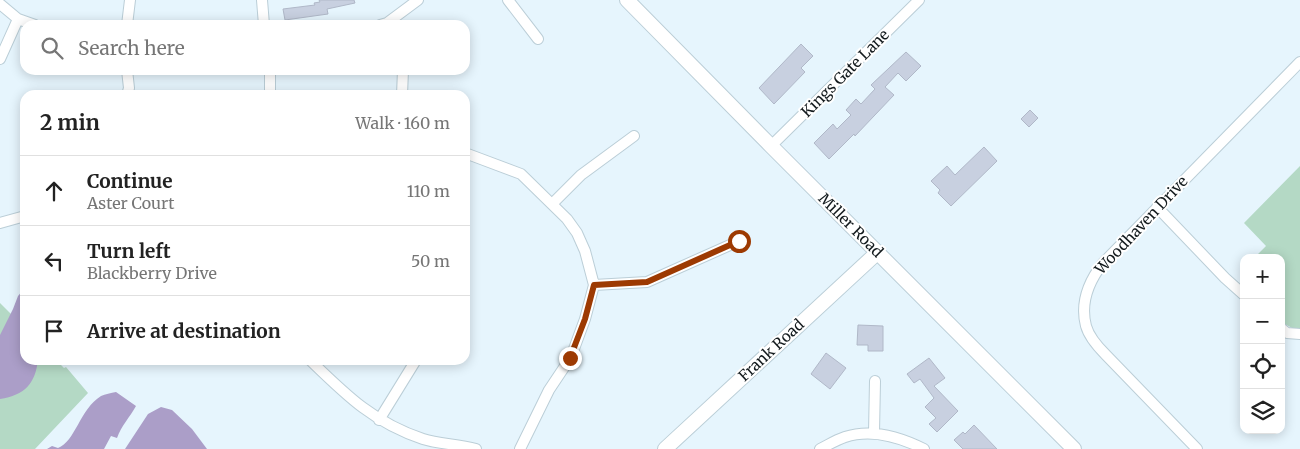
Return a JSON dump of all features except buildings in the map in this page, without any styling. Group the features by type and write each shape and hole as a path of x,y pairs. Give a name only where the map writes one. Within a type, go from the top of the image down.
{"street":[{"path":"128,20 130,0"},
{"path":"262,0 264,20"},
{"path":"390,20 418,0"},
{"path":"508,0 538,39"},
{"name":"Miller Road","path":"627,0 1074,449"},
{"name":"Kings Gate Lane","path":"771,146 919,0"},
{"path":"0,4 21,20"},
{"path":"0,59 18,19"},
{"name":"Woodhaven Drive","path":"1197,449 1093,340 1086,327 1084,310 1086,296 1092,278 1103,263 1300,62"},
{"path":"128,75 128,90"},
{"path":"270,75 270,90"},
{"path":"402,90 403,75"},
{"path":"552,204 581,175 634,136"},
{"path":"470,155 521,174 567,219 577,233 585,251 594,285 585,319 570,358 549,390 520,449"},
{"path":"1157,207 1240,291"},
{"path":"0,223 20,217"},
{"path":"594,285 647,282 739,241"},
{"name":"Frank Road","path":"665,449 878,252"},
{"path":"1285,331 1300,334"},
{"path":"315,365 347,396 379,420 424,439 476,449"},
{"path":"379,420 413,365"},
{"path":"874,433 875,381"},
{"path":"820,449 846,436 874,433 904,439 924,449"}],"green space":[{"path":"1300,166 1300,330 1285,324 1285,254 1258,254 1266,246 1244,223"},
{"path":"0,303 20,323 20,365 61,365 64,368 66,367 88,393 35,449 0,449"}],"shaded area":[{"path":"20,294 20,365 37,365 37,368 27,387 16,395 0,399 0,335"},
{"path":"116,392 136,406 117,438 111,436 104,449 47,449 52,446 58,448 64,445 94,402 103,395"},
{"path":"161,407 172,410 192,429 207,449 125,449 148,414"}],"route":[{"path":"570,358 585,319 594,285 647,282 739,241"}]}
